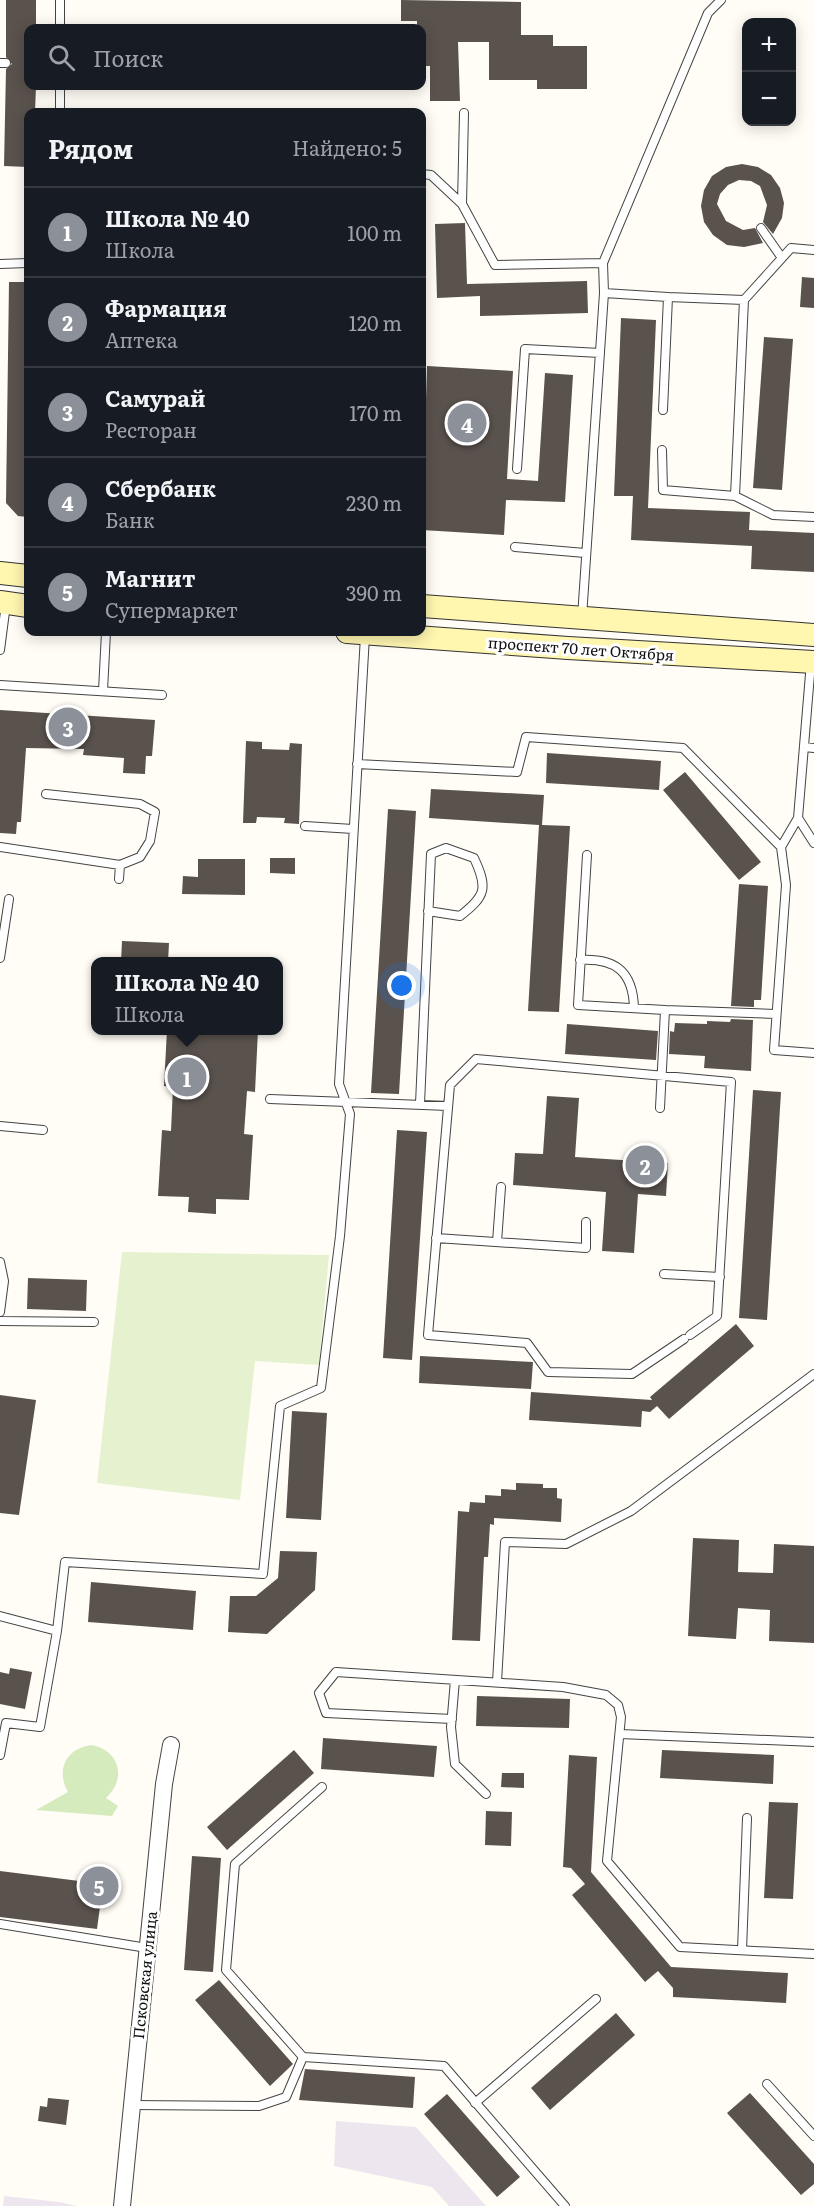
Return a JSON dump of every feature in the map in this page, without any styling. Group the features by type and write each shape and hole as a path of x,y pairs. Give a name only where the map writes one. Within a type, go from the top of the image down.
{"main road":[{"path":"0,573 24,576"},
{"path":"3,603 24,606"},
{"name":"проспект 70 лет Октября","path":"426,606 813,635"},
{"path":"580,649 582,618"},
{"path":"812,662 813,635"},
{"name":"проспект 70 лет Октября","path":"411,636 580,649 812,662"}],"street":[{"name":"Псковская улица","path":"122,2206 147,1948 171,1745"}],"lane":[{"path":"60,0 60,24"},
{"path":"582,618 604,293 603,263 708,13 721,0"},
{"path":"60,90 60,108"},
{"path":"462,204 464,113"},
{"path":"426,174 431,175 462,204 495,265 603,263"},
{"path":"761,228 782,258"},
{"path":"735,496 744,300 791,248 814,250"},
{"path":"0,264 24,263"},
{"path":"604,293 744,300"},
{"path":"663,410 668,297"},
{"path":"517,468 525,349 600,353"},
{"path":"662,450 663,490 735,496 773,515 814,517"},
{"path":"515,547 585,553"},
{"path":"0,650 3,603"},
{"path":"103,691 106,636"},
{"path":"0,1755 6,1723 40,1727 57,1630 65,1562 263,1574 280,1406 321,1388 340,1236 350,1114 339,1084 357,764 359,636"},
{"path":"781,847 798,818 812,662"},
{"path":"0,685 162,695"},
{"path":"357,764 517,772 525,737 683,748 781,847 786,885 774,1050 814,1053"},
{"path":"804,747 814,748"},
{"path":"0,847 120,865 140,857 150,841 155,812 140,804 46,794"},
{"path":"798,818 814,843"},
{"path":"305,826 353,829"},
{"path":"420,1104 428,911 431,854 446,849 474,858 484,880 479,901 460,915 428,911"},
{"path":"587,855 578,1005 776,1014"},
{"path":"119,879 120,865"},
{"path":"0,958 9,899"},
{"path":"580,960 597,959 614,964 626,976 633,991 634,1008"},
{"path":"660,1108 665,1010"},
{"path":"476,1059 661,1076 731,1082 717,1316 632,1374 548,1372 527,1343 428,1335 450,1085 476,1059"},
{"path":"270,1099 448,1106"},
{"path":"0,1126 43,1130"},
{"path":"497,1242 501,1187"},
{"path":"436,1238 586,1248 586,1222"},
{"path":"0,1262 4,1281 0,1312"},
{"path":"664,1274 720,1277"},
{"path":"0,1321 94,1322"},
{"path":"497,1682 506,1542 566,1544 631,1511 814,1374"},
{"path":"0,1616 57,1630"},
{"path":"452,1719 326,1713 319,1693 336,1672 563,1686 606,1695 618,1705 620,1734 612,1784 607,1861 680,1947 814,1954"},
{"path":"455,1680 452,1719 455,1764 486,1794"},
{"path":"620,1734 814,1742"},
{"path":"322,1787 234,1864 226,1970 303,2057 444,2067 565,2206"},
{"path":"742,1950 747,1818"},
{"path":"0,1924 147,1948"},
{"path":"475,2103 596,2000"},
{"path":"131,2105 260,2106 286,2097 303,2057"},
{"path":"767,2084 814,2136"}],"shaded area":[{"path":"336,2121 416,2127 486,2206 449,2206 432,2187 334,2166"},
{"path":"4,2196 59,2202 77,2206 3,2206"}],"green space":[{"path":"122,1252 329,1255 319,1365 255,1361 240,1500 97,1483"},
{"path":"91,1745 109,1753 117,1766 117,1782 106,1798 118,1806 112,1816 36,1810 68,1792 63,1776 65,1762 75,1751"}],"building":[{"path":"6,0 36,0 36,24 24,24 24,90 36,90 35,108 24,108 24,167 4,166 6,69 12,64 6,57"},
{"path":"401,0 521,2 521,35 553,35 553,46 587,46 587,89 537,89 537,80 489,80 489,42 458,42 460,101 430,101 430,66 426,66 426,24 417,24 417,21 401,21"},
{"path":"742,164 758,167 771,175 780,188 784,203 782,218 773,234 763,222 767,205 760,186 751,181 739,180 728,185 720,194 717,204 726,221 743,230 755,228 763,243 744,247 727,245 713,235 704,222 701,206 704,190 712,176 726,167"},
{"path":"465,223 467,284 587,281 588,313 480,316 480,296 437,298 435,224"},
{"path":"802,277 814,278 814,308 800,307"},
{"path":"9,282 24,282 24,517 18,516 6,503"},
{"path":"621,318 656,320 648,508 750,512 749,530 814,533 814,572 751,569 752,546 631,540 633,496 614,496"},
{"path":"764,337 793,339 782,490 753,488"},
{"path":"427,366 513,371 507,479 538,481 545,373 573,375 565,502 506,500 504,535 426,530"},
{"path":"0,710 155,720 152,756 146,756 145,774 123,773 124,758 83,755 84,749 26,748 21,822 17,822 16,834 0,833"},
{"path":"246,741 262,742 262,749 289,750 290,743 302,744 299,824 284,823 285,818 257,817 256,823 243,823"},
{"path":"547,753 661,761 659,790 546,783"},
{"path":"685,772 761,862 739,880 663,790"},
{"path":"431,789 544,795 542,825 570,826 559,1012 528,1011 539,825 429,818"},
{"path":"388,809 416,811 399,1094 371,1093"},
{"path":"270,858 295,858 295,874 270,873"},
{"path":"198,859 245,859 245,895 182,894 183,876 198,877"},
{"path":"739,884 768,886 761,1000 754,1000 754,1007 731,1006"},
{"path":"122,941 169,943 168,957 121,957"},
{"path":"731,1019 753,1020 751,1071 704,1068 705,1056 669,1054 670,1031 674,1032 675,1023 707,1024 707,1021 730,1022"},
{"path":"567,1024 658,1031 656,1060 565,1054"},
{"path":"167,1035 258,1035 255,1092 247,1091 244,1134 253,1135 249,1200 216,1199 216,1214 188,1212 189,1197 158,1196 162,1130 171,1131 173,1087 164,1086"},
{"path":"753,1090 781,1092 767,1320 739,1318"},
{"path":"547,1096 579,1098 575,1157 668,1163 666,1196 638,1194 634,1253 602,1251 606,1192 513,1185 515,1153 543,1154"},
{"path":"397,1130 427,1132 412,1360 383,1358"},
{"path":"28,1278 87,1280 86,1311 27,1309"},
{"path":"736,1324 754,1346 669,1419 657,1406 650,1412 642,1411 641,1427 529,1420 531,1392 652,1400 650,1397"},
{"path":"420,1356 533,1362 531,1389 419,1383"},
{"path":"0,1395 36,1400 19,1515 0,1513"},
{"path":"292,1411 327,1413 321,1520 286,1518"},
{"path":"516,1483 543,1484 543,1488 557,1488 557,1498 562,1499 561,1522 494,1518 494,1525 490,1524 488,1557 484,1557 480,1641 452,1640 458,1511 469,1512 470,1502 485,1503 485,1495 501,1496 501,1489 516,1490"},
{"path":"693,1538 739,1540 738,1572 773,1573 774,1544 814,1546 814,1643 769,1641 770,1610 738,1608 736,1639 688,1636"},
{"path":"280,1551 317,1552 315,1590 267,1634 228,1632 230,1596 256,1596 278,1578"},
{"path":"91,1582 196,1591 193,1630 88,1622"},
{"path":"10,1668 32,1672 25,1709 0,1704 0,1672 9,1674"},
{"path":"477,1696 570,1699 569,1728 476,1726"},
{"path":"323,1738 437,1746 434,1777 321,1769"},
{"path":"294,1750 314,1773 227,1850 207,1827"},
{"path":"662,1750 774,1755 773,1784 660,1778"},
{"path":"569,1755 597,1757 591,1872 671,1967 788,1973 786,2003 673,1997 673,1988 658,1971 645,1982 572,1895 585,1884 571,1868 563,1867"},
{"path":"502,1773 524,1773 524,1788 501,1787"},
{"path":"769,1802 798,1803 793,1899 764,1898"},
{"path":"486,1811 512,1812 511,1846 485,1845"},
{"path":"192,1856 221,1858 213,1972 184,1970"},
{"path":"0,1871 103,1884 97,1929 0,1917"},
{"path":"219,1980 293,2064 270,2086 195,2000"},
{"path":"616,2013 635,2035 550,2110 531,2088"},
{"path":"305,2069 415,2077 413,2108 299,2100"},
{"path":"750,2093 814,2164 814,2184 801,2195 727,2113"},
{"path":"447,2094 520,2177 497,2197 424,2114"},
{"path":"48,2098 69,2100 66,2125 38,2121 40,2106 47,2107"}],"place":[{"name":"Сбербанк","path":"467,423"},
{"name":"Самурай","path":"68,727"},
{"name":"Школа № 40","path":"187,1077"},
{"name":"Фармация","path":"645,1165"},
{"name":"Магнит","path":"99,1886"}]}
